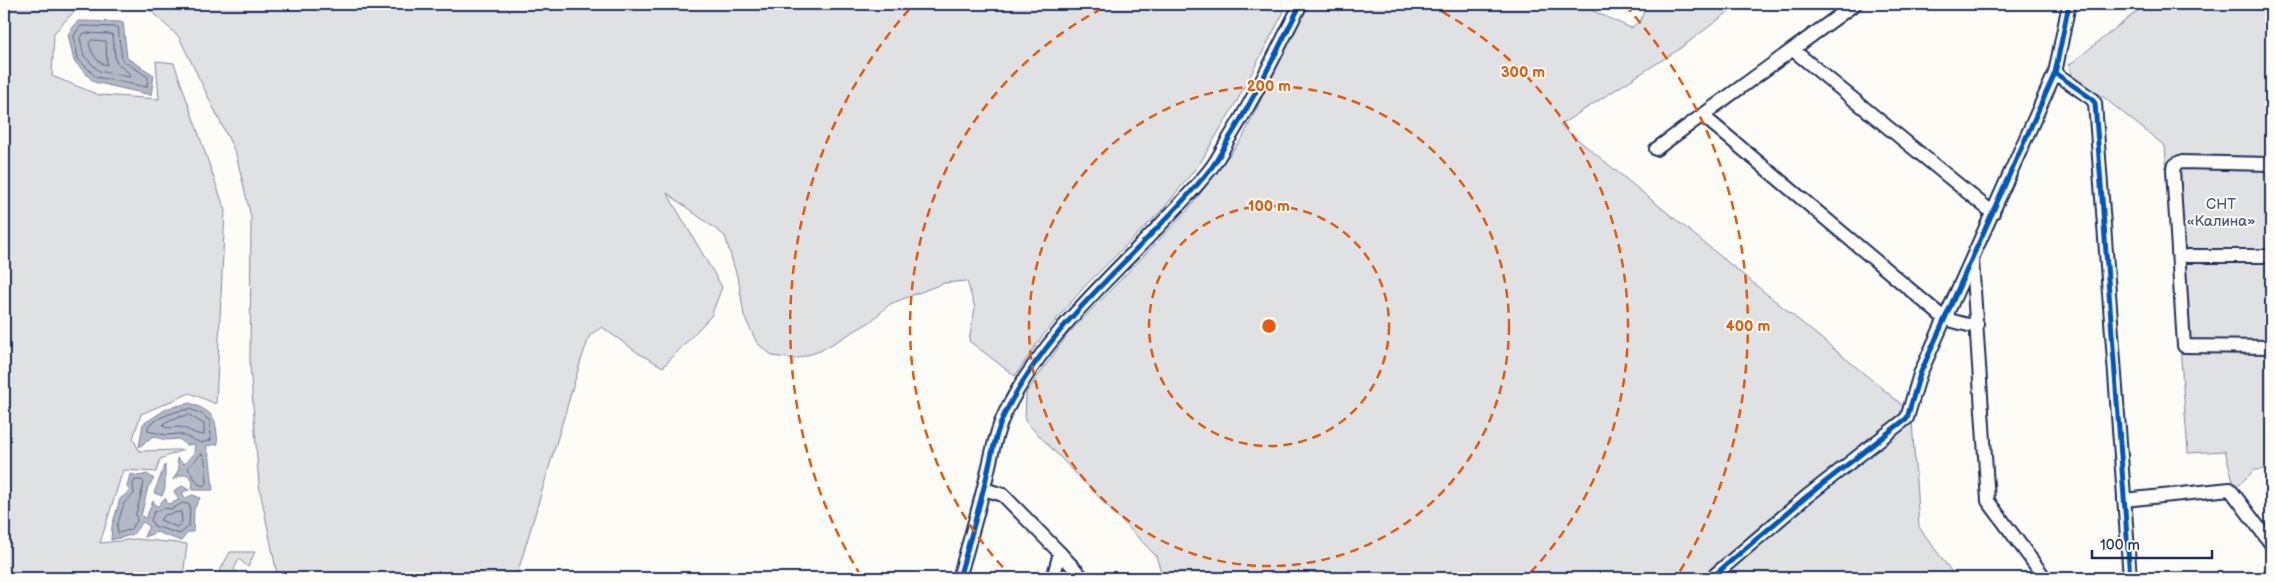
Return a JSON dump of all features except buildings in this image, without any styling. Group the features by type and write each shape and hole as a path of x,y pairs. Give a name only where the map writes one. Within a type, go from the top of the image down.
{"street":[{"path":"959,578 997,434 1005,413 1019,387 1058,333 1095,290 1183,203 1210,170 1240,123 1301,4"},
{"path":"1656,149 1856,4"},
{"path":"1711,578 1806,498 1907,418 1920,374 2055,73 2069,4"},
{"path":"1794,50 1993,213"},
{"path":"2055,73 2091,98 2095,103 2130,578"},
{"path":"1702,115 1945,319 1968,325 1977,324"},
{"path":"2271,164 2180,162 2175,165 2173,170 2184,346 2271,347"},
{"path":"2187,256 2271,256"},
{"path":"1972,258 1988,500 2045,578"},
{"path":"984,489 1003,495 1082,578"},
{"path":"2124,500 2230,490 2271,544"},
{"path":"1052,578 1060,553"}],"green space":[{"path":"4,4 81,4 54,33 52,76 99,95 159,99 156,61 174,63 225,210 216,404 190,393 141,414 133,438 139,451 183,450 160,459 156,472 123,470 100,543 137,539 187,544 183,578 127,578 119,572 110,578 4,578"},
{"path":"143,4 1288,4 1237,101 1200,163 1164,208 1086,285 1043,335 1015,376 969,341 975,308 967,281 944,283 890,304 870,322 820,351 795,359 773,356 757,343 744,316 739,283 725,236 667,193 722,287 711,316 663,367 638,353 602,327 590,335 516,578 280,578 277,574 259,485 250,365 251,217 236,154 179,37"},
{"path":"1307,4 1590,4 1591,10 1631,28 1641,20 1646,4 1739,4 1678,50 1560,125 1900,403 1912,420 1919,527 1956,578 1163,578 1156,556 1025,421 1026,393 1068,334 1187,211 1243,137"},
{"name":"СНТ «Калина»","path":"2146,4 2271,4 2271,469 2255,470 2235,488 2225,451 2188,453 2165,146 2103,97 2074,81 2069,65"},
{"path":"230,552 255,552 248,567 239,559 234,569 241,578 216,578"}],"water":[{"path":"78,21 123,22 127,58 154,75 151,95 94,82 74,61 68,34"},
{"path":"190,403 205,410 215,422 218,444 206,446 210,459 213,490 192,490 193,481 189,475 181,475 173,480 179,469 177,458 184,464 194,453 195,444 187,445 179,439 165,440 153,436 139,447 143,424 168,408"},
{"path":"165,465 165,488 162,496 154,493"},
{"path":"130,474 139,476 147,474 154,479 148,487 141,516 146,518 153,501 157,507 165,498 168,504 179,500 174,491 182,486 189,490 182,492 185,498 193,495 200,498 194,509 193,532 188,532 181,541 157,532 144,537 149,526 143,522 132,535 111,540 112,526 120,499 130,491 127,487"}],"cycle path":[{"path":"959,578 999,428 1006,411 1026,377 1074,315 1182,202 1211,168 1248,107 1301,4"},
{"path":"1711,578 1806,497 1907,418 1920,374 2055,73 2069,4"},
{"path":"2055,73 2091,98 2095,103 2130,578"}]}
